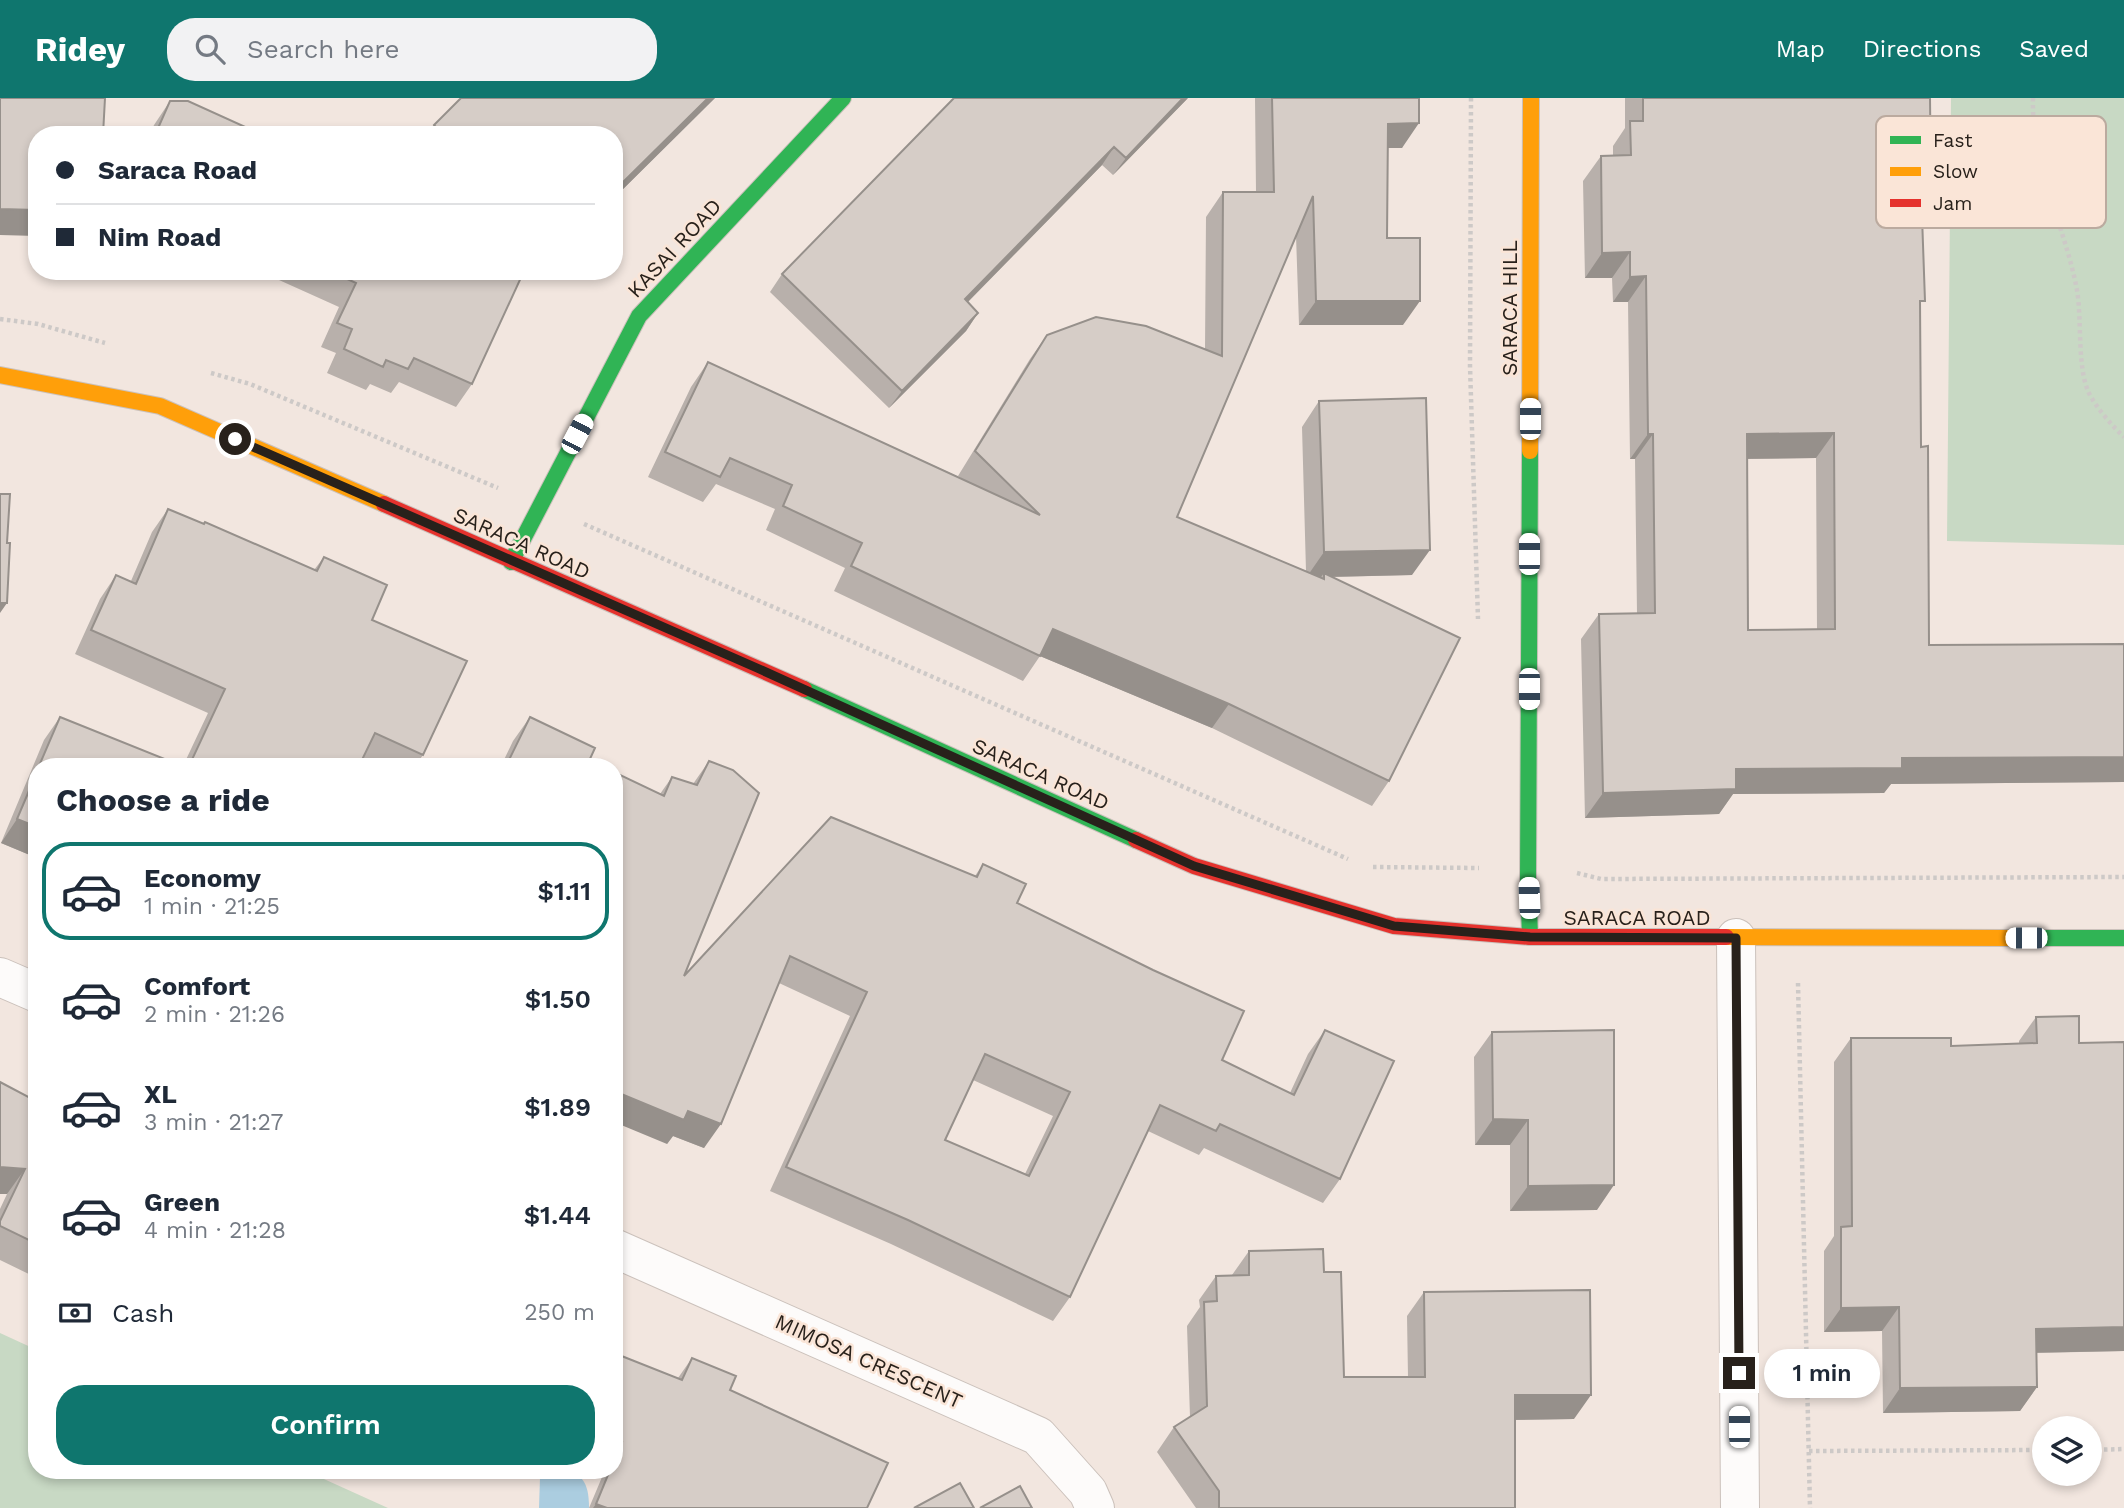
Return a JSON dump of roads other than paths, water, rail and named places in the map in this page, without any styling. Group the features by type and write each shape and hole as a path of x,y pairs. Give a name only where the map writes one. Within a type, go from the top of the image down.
{"street":[{"name":"KASAI ROAD","path":"511,562 639,316 843,98"},
{"name":"SARACA HILL","path":"1530,937 1531,98"},
{"name":"SARACA ROAD","path":"0,375 160,406 757,668 1194,866 1394,926 1530,937 2124,938"},
{"path":"1736,938 1740,1508"},
{"path":"0,977 28,989"},
{"name":"MIMOSA CRESCENT","path":"623,1252 1038,1436 1088,1492 1095,1508"}],"water":[{"path":"540,1479 582,1479 589,1508 539,1508"}]}
